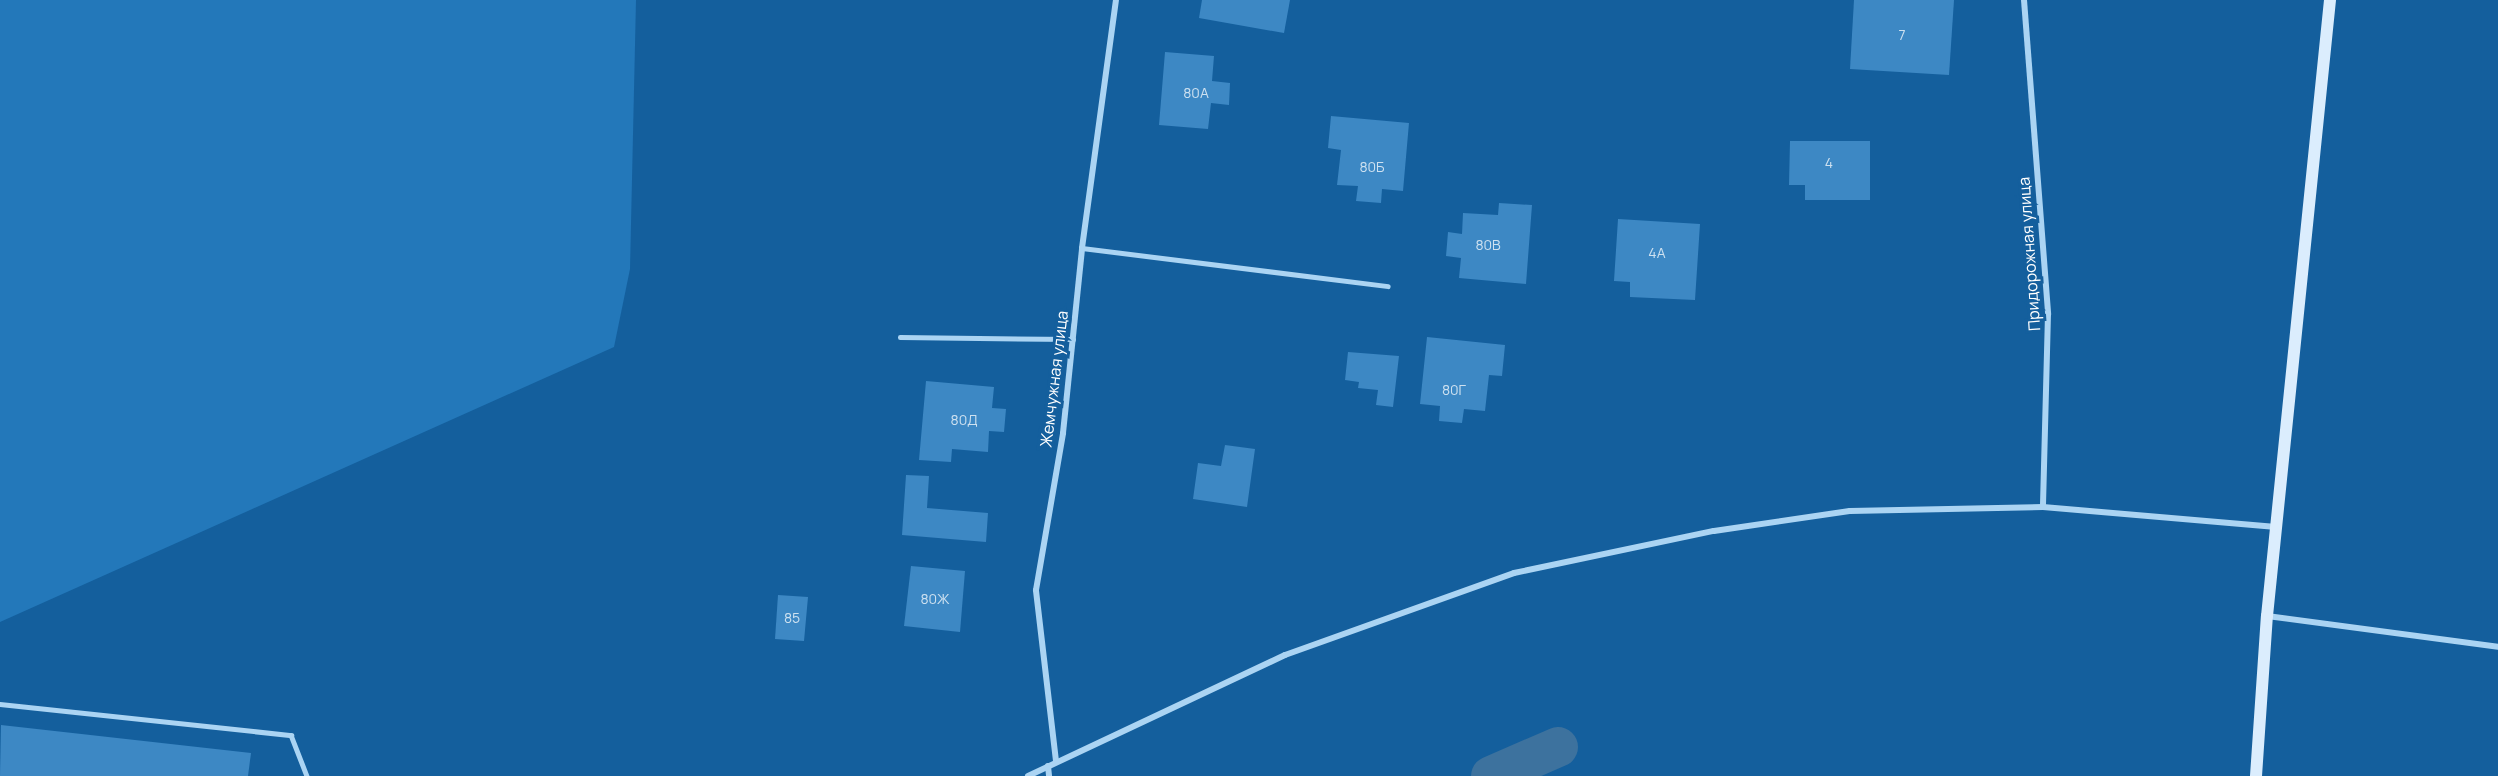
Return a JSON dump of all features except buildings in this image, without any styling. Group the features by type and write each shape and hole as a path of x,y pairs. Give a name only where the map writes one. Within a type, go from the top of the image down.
{"main road":[{"path":"2256,776 2267,616 2330,0"}],"street":[{"name":"Жемчужная улица","path":"1056,761 1036,590 1063,433 1082,248 1116,0"},
{"name":"Придорожная улица","path":"2024,0 2048,314 2043,507"},
{"path":"1028,776 1285,656 1514,573 1714,531 1850,512 2043,507 2276,527"},
{"path":"2267,616 2498,647"},
{"path":"1048,766 1049,776"}],"lane":[{"path":"1082,248 1388,286"},
{"path":"900,337 1073,339"},
{"path":"0,704 291,735 308,776"}],"shaded area":[{"path":"0,0 636,0 630,269 614,347 0,622"}],"waterway":[{"path":"1491,776 1558,747"}]}
